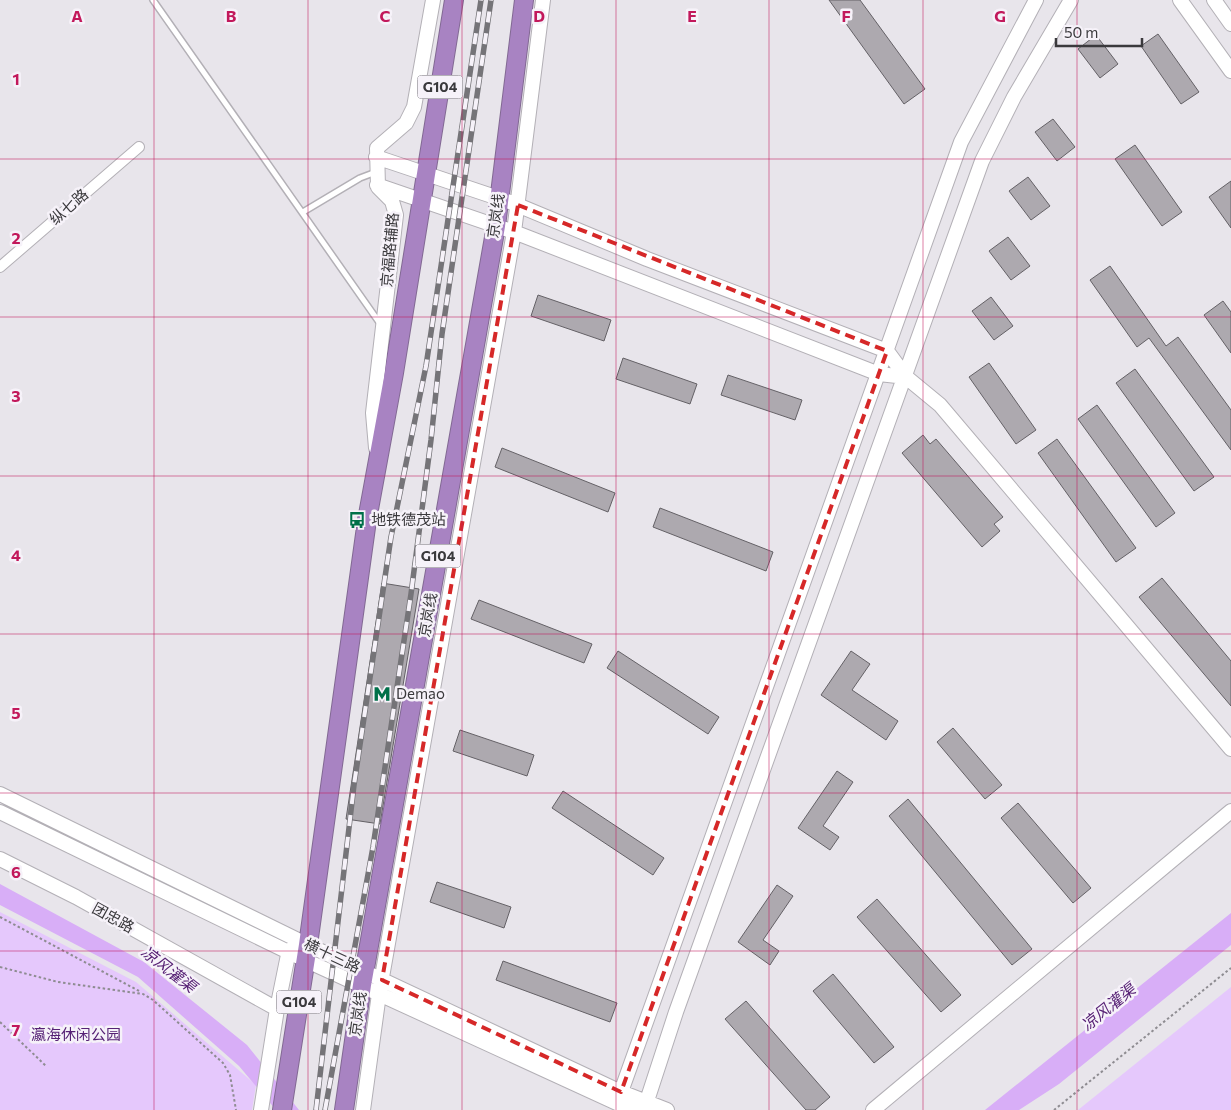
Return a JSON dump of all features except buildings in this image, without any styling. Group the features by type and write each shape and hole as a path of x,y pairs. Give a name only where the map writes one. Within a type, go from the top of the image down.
{"highway":[{"name":"G104","path":"282,1110 367,520 422,201 454,0"},
{"name":"京岚线","path":"344,1110 364,978 496,226 524,0"}],"street":[{"path":"432,0 412,114 400,129 379,145 376,157 377,178 422,201 514,232 879,374 906,377"},
{"path":"363,1110 379,994 514,232 543,0"},
{"path":"619,1097 961,142 1036,0"},
{"path":"645,1105 676,1012 906,377 982,161 1014,97 1071,0"},
{"path":"1180,0 1231,71"},
{"path":"1214,0 1231,24"},
{"name":"纵七路","path":"0,267 138,147"},
{"path":"376,157 518,205 647,259 887,351 906,377 940,405 1231,749"},
{"name":"京福路辅路","path":"377,178 396,212 373,413 378,462"},
{"name":"横十三路","path":"0,794 306,952 364,978 382,980 619,1097 632,1110"},
{"path":"873,1110 1231,811"},
{"name":"横十三路","path":"0,812 289,950"},
{"name":"团忠路","path":"0,859 76,898 277,1009"},
{"path":"261,1110 272,1036 289,950 306,952"},
{"name":"横十三路","path":"364,978 379,994 619,1097 667,1110"}],"lane":[{"path":"153,0 382,326"},
{"path":"302,212 360,178 377,178"}],"path":[{"path":"0,917 153,1000 223,1063 230,1075 236,1110"},
{"path":"0,967 58,982 143,994"},
{"path":"1054,1110 1231,968"},
{"path":"0,1022 46,1066"}],"highlighted area":[{"path":"518,205 887,351 621,1092 382,980"}],"green space":[{"name":"瀛海休闲公园","path":"0,912 136,982 256,1085 252,1110 0,1110"},
{"path":"1231,987 1231,1110 1078,1110"}],"shaded area":[{"path":"0,884 144,962 247,1045 299,1110 276,1110 239,1066 138,977 0,905"},
{"path":"1231,913 1231,945 1059,1084 1019,1110 985,1110"}],"railway":[{"path":"316,1110 354,785 391,537 426,366 481,0"},
{"path":"325,1110 373,847 411,594 431,440 442,334 491,0"}],"place":[{"name":"地铁德茂站","path":"357,520"},
{"name":"Demao","path":"382,694"}],"water label":[{"name":"凉风灌渠","path":"169,969"},
{"name":"凉风灌渠","path":"1108,1007"}]}
